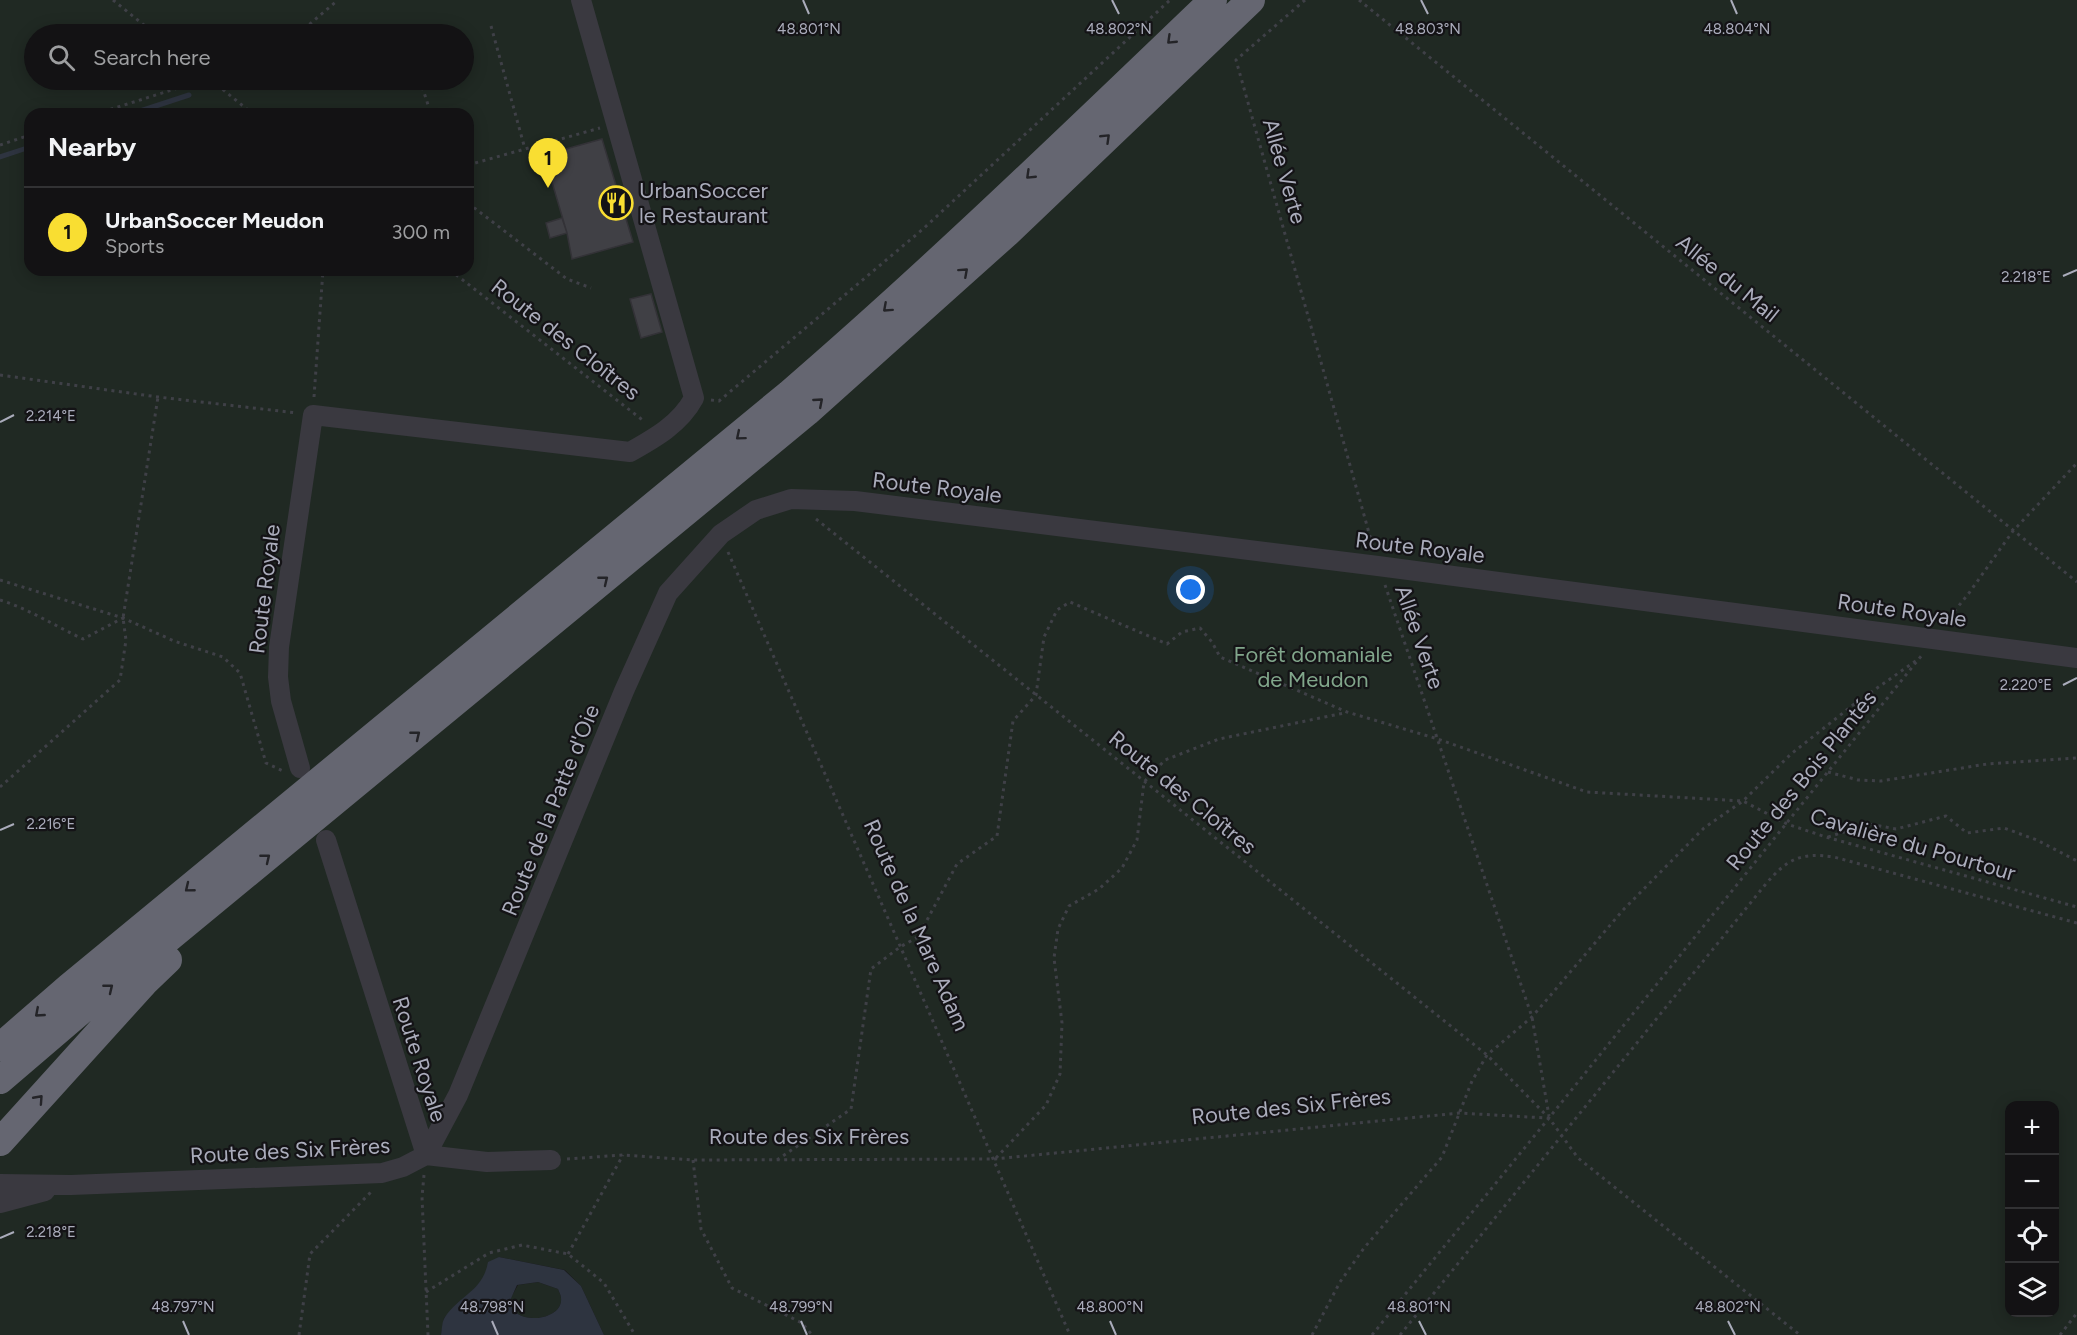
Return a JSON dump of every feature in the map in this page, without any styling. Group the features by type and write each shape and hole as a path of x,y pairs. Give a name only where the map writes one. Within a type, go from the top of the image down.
{"highway":[{"path":"0,1047 78,980 717,455 822,365 987,217 1213,0"},
{"path":"0,1080 825,397 1007,233 1251,0"},
{"path":"0,1142 144,983 180,948 221,896"}],"street":[{"path":"313,415 630,452 660,434 686,412 694,398 581,0"},
{"name":"Route Royale","path":"300,768 281,701 278,677 279,647 313,415"},
{"name":"Route Royale","path":"756,510 791,499 855,501 1378,566 2077,658"},
{"name":"Route de la Patte d'Oie","path":"426,1155 458,1095 624,691 668,592 721,534 756,510"},
{"name":"Route Royale","path":"326,840 426,1155"},
{"path":"426,1155 487,1162 551,1160"},
{"name":"Route des Six Frères","path":"0,1184 71,1185 382,1173 403,1167 426,1155"},
{"name":"Route des Six Frères","path":"0,1203 71,1185"}],"path":[{"path":"113,0 143,24"},
{"path":"310,24 338,0"},
{"path":"694,398 719,401 728,394 923,229 1170,0"},
{"name":"Allée Verte","path":"1305,0 1236,60 1378,566 1532,1017 1549,1118"},
{"name":"Allée du Mail","path":"1359,0 2077,582"},
{"path":"491,26 525,149"},
{"path":"115,108 172,90"},
{"path":"223,90 246,108"},
{"path":"423,90 428,108"},
{"path":"474,163 616,123"},
{"path":"0,145 24,137"},
{"path":"474,208 567,279 591,288"},
{"path":"0,375 313,415 323,276"},
{"name":"Route des Cloîtres","path":"458,276 660,434"},
{"path":"0,787 120,680 126,640 123,618 158,397"},
{"name":"Route des Bois Plantés","path":"1372,1335 1921,657 2013,531 2077,463"},
{"name":"Route des Cloîtres","path":"791,499 1487,1055 1549,1118 1578,1158 1611,1187 1800,1335"},
{"name":"Route de la Mare Adam","path":"721,534 1070,1335"},
{"path":"0,580 123,618 174,641 223,657 240,673 266,763 281,771 300,768"},
{"path":"0,600 19,606 47,623 82,639 123,618"},
{"path":"777,1160 851,1109 871,969 900,946 918,938 957,864 997,836 1013,722 1036,695 1044,637 1057,610 1070,602 1167,644 1182,632 1200,628 1212,642 1220,657 1347,712 1438,739 1587,792 1743,801"},
{"path":"1312,1335 1340,1282 1358,1256 1442,1157 1472,1081 1487,1055 1532,1017 1623,910 1704,828 1743,801 1791,754 1853,705 1921,657"},
{"path":"995,1159 1046,1105 1060,1074 1062,1023 1054,958 1058,929 1069,906 1099,889 1122,868 1137,840 1144,782 1165,760 1219,739 1347,712"},
{"path":"1828,772 1858,780 1881,782 1988,765 2077,758"},
{"name":"Cavalière du Pourtour","path":"1743,801 1787,824 1826,837 2077,907"},
{"path":"1826,837 1869,824 1896,829 1946,816 1967,833 2004,828 2037,840 2077,861"},
{"path":"1400,1335 1764,885 1785,864 1804,855 1834,857 2077,923"},
{"name":"Route des Six Frères","path":"551,1160 623,1155 693,1160 995,1159 1459,1113 1549,1118"},
{"path":"426,1155 422,1197 428,1335"},
{"path":"567,1254 623,1155"},
{"path":"693,1160 701,1229 732,1288 802,1323 812,1335"},
{"path":"299,1335 310,1254 378,1185 382,1173"},
{"path":"426,1292 489,1253 522,1245 567,1254 604,1283 635,1335"},
{"path":"2060,1335 2077,1313"}],"green space":[{"name":"Forêt domaniale de Meudon","path":"0,0 2077,0 2077,1335 604,1335 581,1286 565,1270 499,1257 477,1286 444,1318 441,1335 0,1335"},
{"path":"538,1282 558,1289 561,1297 560,1305 557,1310 545,1316 523,1317 508,1303 518,1285"}],"water":[{"path":"499,1257 564,1270 581,1286 604,1335 441,1335 445,1317 481,1280 488,1262","holes":["538,1282 558,1289 561,1297 560,1305 557,1310 545,1316 523,1317 509,1303 517,1285"]}],"building":[{"path":"602,139 633,242 572,259 567,233 544,155"},
{"path":"562,218 567,233 550,238 546,223"},
{"path":"651,294 662,332 641,338 630,299"}],"waterway":[{"path":"149,108 189,95"},
{"path":"0,157 24,149"}],"place":[{"name":"UrbanSoccer Meudon","path":"548,188"},
{"name":"UrbanSoccer le Restaurant","path":"616,203"}]}
